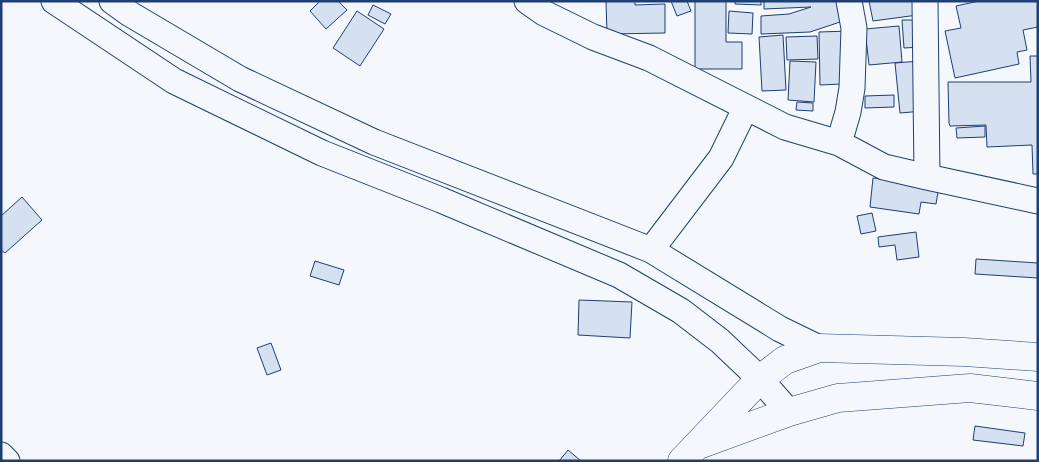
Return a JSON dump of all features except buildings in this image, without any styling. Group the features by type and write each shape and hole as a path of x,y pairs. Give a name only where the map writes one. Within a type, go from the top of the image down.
{"main road":[{"path":"688,453 760,379 785,360 819,348 964,352 1038,357"},
{"path":"688,453 789,412 838,398 970,388 1038,396"}],"street":[{"path":"54,1 182,86 322,153 441,200 619,275 681,311 720,341 760,379 789,412"},
{"path":"112,1 130,14 240,79 374,142 651,250 780,329 819,348"},
{"path":"527,1 544,13 585,33 649,58 785,127 838,143 884,167 1038,201"},
{"path":"838,143 852,88 854,28 849,1"},
{"path":"925,1 927,177"},
{"path":"651,250 721,158 746,107"},
{"path":"1,455 6,461"}]}
